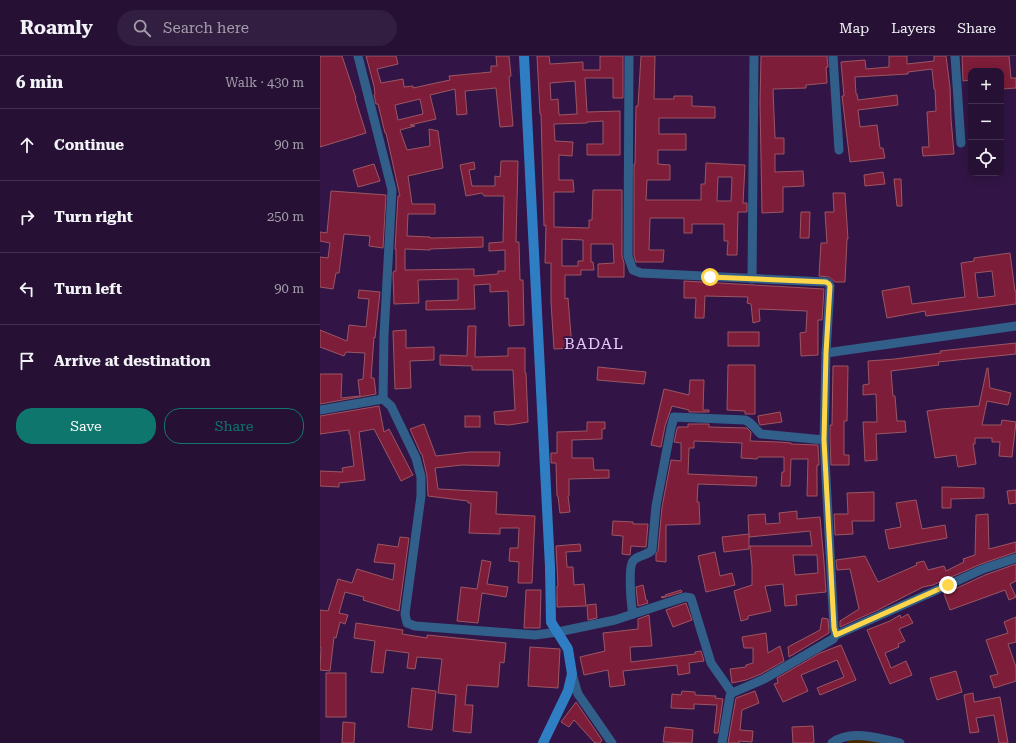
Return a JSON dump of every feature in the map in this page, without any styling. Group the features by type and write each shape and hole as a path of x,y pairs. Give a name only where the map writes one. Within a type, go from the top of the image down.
{"street":[{"path":"358,56 392,190 384,335 383,399 391,406 416,458 421,477 421,496 405,614 407,623 415,626 527,634 558,632 615,620 686,597 691,598 710,663 732,693"},
{"path":"524,56 550,567 551,622 568,648 572,674 578,694 612,743"},
{"path":"629,56 628,256 633,270 641,273 826,282 829,284 824,440 834,628 836,635"},
{"path":"752,279 754,56"},
{"path":"833,56 839,150"},
{"path":"955,56 961,143"},
{"path":"826,353 1016,326"},
{"path":"320,410 383,399"},
{"path":"633,614 631,601 632,561 652,550 656,506 674,417 745,420 750,422 761,434 824,440"},
{"path":"722,743 730,696 732,693 764,679 833,639 836,635 983,569 1016,558"},
{"path":"542,743 568,690 572,674"},
{"path":"832,743 850,736 872,736 900,743"}],"shaded area":[{"path":"848,736 901,743 847,743"}],"building":[{"path":"320,56 342,56 366,133 320,147"},
{"path":"366,56 396,56 398,64 377,69 381,83 403,79 404,87 413,86 413,88 450,80 449,76 491,72 491,66 497,66 496,56 509,56 513,126 500,127 496,88 465,91 467,114 457,115 455,89 430,95 436,119 410,125 415,126 400,130 407,150 430,146 429,129 438,131 443,168 408,176 412,204 435,204 435,214 408,214 407,236 430,238 483,237 483,247 430,250 405,249 405,270 474,269 474,276 498,274 498,271 505,271 505,250 489,251 489,243 503,242 504,196 484,196 482,193 466,196 460,165 474,162 475,169 469,170 472,186 495,186 495,176 500,177 501,161 518,161 516,242 519,242 520,280 523,280 524,325 509,326 508,291 490,292 490,284 474,285 475,309 426,310 426,301 458,300 458,279 418,280 419,303 394,304 393,273 396,271 395,249 398,196 400,196 386,133 378,104 376,104 374,86","holes":["420,99 423,114 398,120 395,105"]},
{"path":"537,56 549,56 550,64 583,62 583,70 600,70 600,56 623,56 623,98 613,98 613,78 585,78 587,112 620,111 620,155 587,155 587,144 603,144 603,121 554,124 555,141 573,142 572,156 559,155 559,180 573,180 574,192 554,192 554,227 589,228 589,220 592,220 593,190 622,190 622,256 624,263 624,277 598,277 598,264 614,263 613,244 591,244 591,262 593,262 594,270 581,270 581,275 565,275 565,299 568,298 572,348 554,349 551,302 551,263 545,263 546,225 544,226","holes":["575,81 577,114 559,115 558,99 551,100 550,83","562,239 583,240 583,261 578,261 578,266 562,266"]},
{"path":"641,56 655,56 654,99 674,99 674,96 692,96 692,106 715,107 715,118 659,118 659,134 686,134 686,150 658,150 658,164 670,165 670,180 647,180 646,200 701,200 701,184 705,184 706,163 745,165 743,203 747,203 747,212 738,212 737,255 727,255 728,241 724,241 724,224 692,224 692,233 684,233 684,218 650,218 649,250 664,250 663,262 636,262 634,255 634,164 636,106 638,106","holes":["718,177 732,177 731,201 717,201"]},
{"path":"761,56 827,56 827,83 806,85 806,88 773,89 775,138 784,138 784,154 775,154 775,172 803,171 804,186 783,187 783,212 762,213 760,103"},
{"path":"889,56 907,56 907,64 934,61 934,56 946,56 950,87 954,154 923,156 922,147 929,147 927,112 936,111 932,69 908,72 908,74 855,77 856,94 858,100 897,95 898,105 858,110 860,127 877,125 880,148 883,148 885,158 850,162 842,96 844,96 841,62 865,60 866,69 889,67"},
{"path":"962,56 1009,56 1011,78 1016,78 1016,88 1004,89 1004,68 968,68 968,80 963,81"},
{"path":"374,164 380,181 358,187 353,170"},
{"path":"883,172 885,184 865,186 864,175"},
{"path":"894,179 901,179 902,206 897,206"},
{"path":"331,191 386,195 383,248 369,246 370,236 344,234 339,273 336,273 333,289 320,287 320,257 328,258 330,243 320,241 320,232 327,233"},
{"path":"833,193 845,193 848,239 845,282 835,282 829,277 819,276 821,243 827,243 825,212 834,212"},
{"path":"801,212 810,212 809,238 800,238"},
{"path":"1010,253 1016,291 1016,304 926,316 925,311 887,318 882,291 909,286 912,304 965,297 961,263 974,261 974,258","holes":["992,271 995,296 978,298 975,273"]},
{"path":"684,281 824,289 822,320 818,320 818,355 801,356 800,333 806,332 807,311 759,309 760,321 753,323 751,304 747,303 748,297 705,296 704,318 695,318 696,298 684,298"},
{"path":"359,290 380,292 375,338 374,337 371,378 374,378 376,394 320,404 320,374 342,374 341,398 360,396 358,380 363,379 365,353 346,352 344,356 320,347 320,330 347,341 349,325 366,327 369,299 358,298"},
{"path":"468,326 476,326 475,357 508,356 508,348 525,348 528,422 509,425 495,424 494,412 515,410 513,370 472,370 472,366 440,365 440,355 467,356"},
{"path":"406,330 406,348 434,347 434,360 410,361 411,388 395,389 393,331"},
{"path":"728,332 759,332 759,346 728,346"},
{"path":"1016,343 1016,354 938,362 939,365 891,371 897,421 905,421 906,432 876,434 877,460 865,461 863,422 877,422 876,394 863,395 863,385 869,384 868,361 895,359 941,353 940,351"},
{"path":"728,365 755,365 755,414 745,414 745,411 727,410"},
{"path":"833,366 848,366 847,421 844,421 844,455 849,455 849,465 831,465 830,425 832,425"},
{"path":"598,367 646,372 644,384 597,380"},
{"path":"987,368 990,388 1011,393 1008,405 987,401 982,425 1001,425 1002,420 1016,422 1012,457 999,456 1000,442 992,442 992,438 975,438 975,444 973,444 976,464 958,467 956,455 935,458 927,411 979,406"},
{"path":"690,380 704,380 703,410 709,410 709,412 689,412 689,410 672,406 665,426 661,447 651,445 664,389 689,395"},
{"path":"379,406 384,432 389,429 413,475 401,481 374,429 359,432 365,480 339,483 339,487 320,486 320,471 343,472 342,468 354,466 349,430 320,434 320,416"},
{"path":"780,412 782,422 760,425 758,416"},
{"path":"465,416 480,416 480,427 465,427"},
{"path":"587,422 605,422 605,429 602,429 602,439 572,440 572,458 593,458 594,470 609,470 609,478 569,479 568,496 570,512 560,513 557,496 556,463 551,463 551,453 557,453 557,432 587,431"},
{"path":"424,424 436,456 470,452 500,452 499,466 462,465 435,468 438,489 497,492 496,514 535,516 532,583 518,583 519,562 509,561 510,548 518,548 519,528 500,528 500,534 469,533 471,503 468,503 468,501 428,496 427,476 422,454 410,429"},
{"path":"688,424 709,424 709,427 747,428 751,432 750,441 818,445 819,465 817,465 817,496 807,496 808,459 791,459 790,486 781,486 782,472 784,472 784,457 758,457 757,459 741,458 742,443 694,441 694,448 689,448 688,474 757,477 756,486 698,484 697,502 699,502 700,524 666,525 666,562 656,561 662,507 671,460 681,461 681,443 674,442 677,429 678,427 688,427"},
{"path":"942,487 984,488 984,498 951,499 951,508 942,508"},
{"path":"1016,490 1016,503 1009,504 1007,491"},
{"path":"874,492 874,521 852,521 853,534 835,535 834,514 848,514 847,493"},
{"path":"916,500 922,529 945,525 947,538 889,549 885,530 901,527 896,503"},
{"path":"797,511 797,519 820,517 826,592 796,595 797,605 785,606 783,584 765,586 771,611 748,616 748,619 741,621 734,591 752,585 750,546 812,546 810,531 749,537 748,515 765,514 766,524 780,523 779,513","holes":["793,555 817,555 818,573 795,575"]},
{"path":"988,514 989,549 1016,542 1016,552 981,564 933,585 923,587 840,627 840,621 859,609 850,569 837,570 836,560 865,556 878,582 917,565 916,563 924,561 928,570 944,566 946,571 964,562 963,559 975,555 976,515"},
{"path":"613,521 633,522 633,524 648,524 646,547 631,546 630,555 622,554 623,536 612,535"},
{"path":"749,534 749,549 724,552 722,537"},
{"path":"400,537 409,538 399,611 363,600 364,597 345,592 339,613 348,615 345,624 340,622 336,638 334,637 330,671 320,670 320,610 328,611 338,579 352,583 357,569 393,580 395,564 374,562 378,544 398,547"},
{"path":"580,544 581,551 566,552 567,567 573,567 574,585 584,584 586,606 557,607 558,586 556,546"},
{"path":"715,552 720,576 732,573 735,585 706,592 698,556"},
{"path":"482,560 491,562 487,584 508,587 506,597 482,593 478,623 457,621 461,587 477,589"},
{"path":"1016,564 1016,581 1010,584 1016,597 1009,600 1005,590 950,610 944,594 985,575"},
{"path":"643,585 648,603 638,606 636,587"},
{"path":"526,590 541,590 540,628 524,628"},
{"path":"681,590 682,592 662,598 661,597 666,596 665,595"},
{"path":"686,603 692,620 673,627 666,610"},
{"path":"596,604 597,618 588,620 587,605"},
{"path":"908,614 913,623 899,629 905,641 898,644 899,647 885,653 891,668 906,661 912,675 890,684 867,630 890,621 900,615 901,618"},
{"path":"649,615 652,646 630,647 631,662 695,654 695,652 701,651 704,661 689,663 690,673 678,675 677,665 623,671 625,685 610,687 608,670 584,675 580,657 605,651 603,633 638,629 638,619"},
{"path":"1016,617 1016,642 1008,644 1016,667 1016,681 994,688 990,676 998,674 986,640 1008,633 1004,622"},
{"path":"822,618 828,619 829,633 789,657 788,647 820,630"},
{"path":"356,623 403,630 402,634 427,638 427,635 506,643 504,663 500,662 498,687 467,685 465,705 473,705 471,733 453,731 456,695 438,693 442,659 417,657 415,669 407,668 409,653 386,650 383,673 371,672 375,641 354,638"},
{"path":"766,633 768,653 780,646 784,661 761,674 746,680 732,683 730,669 746,667 746,665 753,663 753,648 744,648 742,637"},
{"path":"841,645 856,680 820,695 817,688 844,677 837,660 801,675 808,691 783,702 774,684 778,683 777,678 820,653"},
{"path":"530,647 560,649 558,688 528,686"},
{"path":"956,671 962,692 937,700 930,678"},
{"path":"326,673 346,673 346,717 326,717"},
{"path":"412,688 436,691 432,730 408,727"},
{"path":"682,691 695,692 695,695 716,696 715,698 723,699 718,733 714,733 717,705 694,704 694,709 671,708 672,694 681,695"},
{"path":"755,691 759,703 742,710 740,730 753,731 752,742 739,741 739,743 728,743 736,698"},
{"path":"973,693 974,702 1000,697 1008,743 999,743 994,715 976,718 979,732 970,733 964,695"},
{"path":"576,702 602,740 600,743 595,743 574,720 569,727 561,722"},
{"path":"343,722 355,723 354,743 342,743"},
{"path":"813,726 814,743 793,743 792,727"},
{"path":"665,727 693,730 692,743 663,742"}],"district":[{"name":"BADAL","path":"594,343"}],"route":[{"path":"710,277 826,282 830,286 826,353 824,440 834,628 836,635 948,585"}]}
